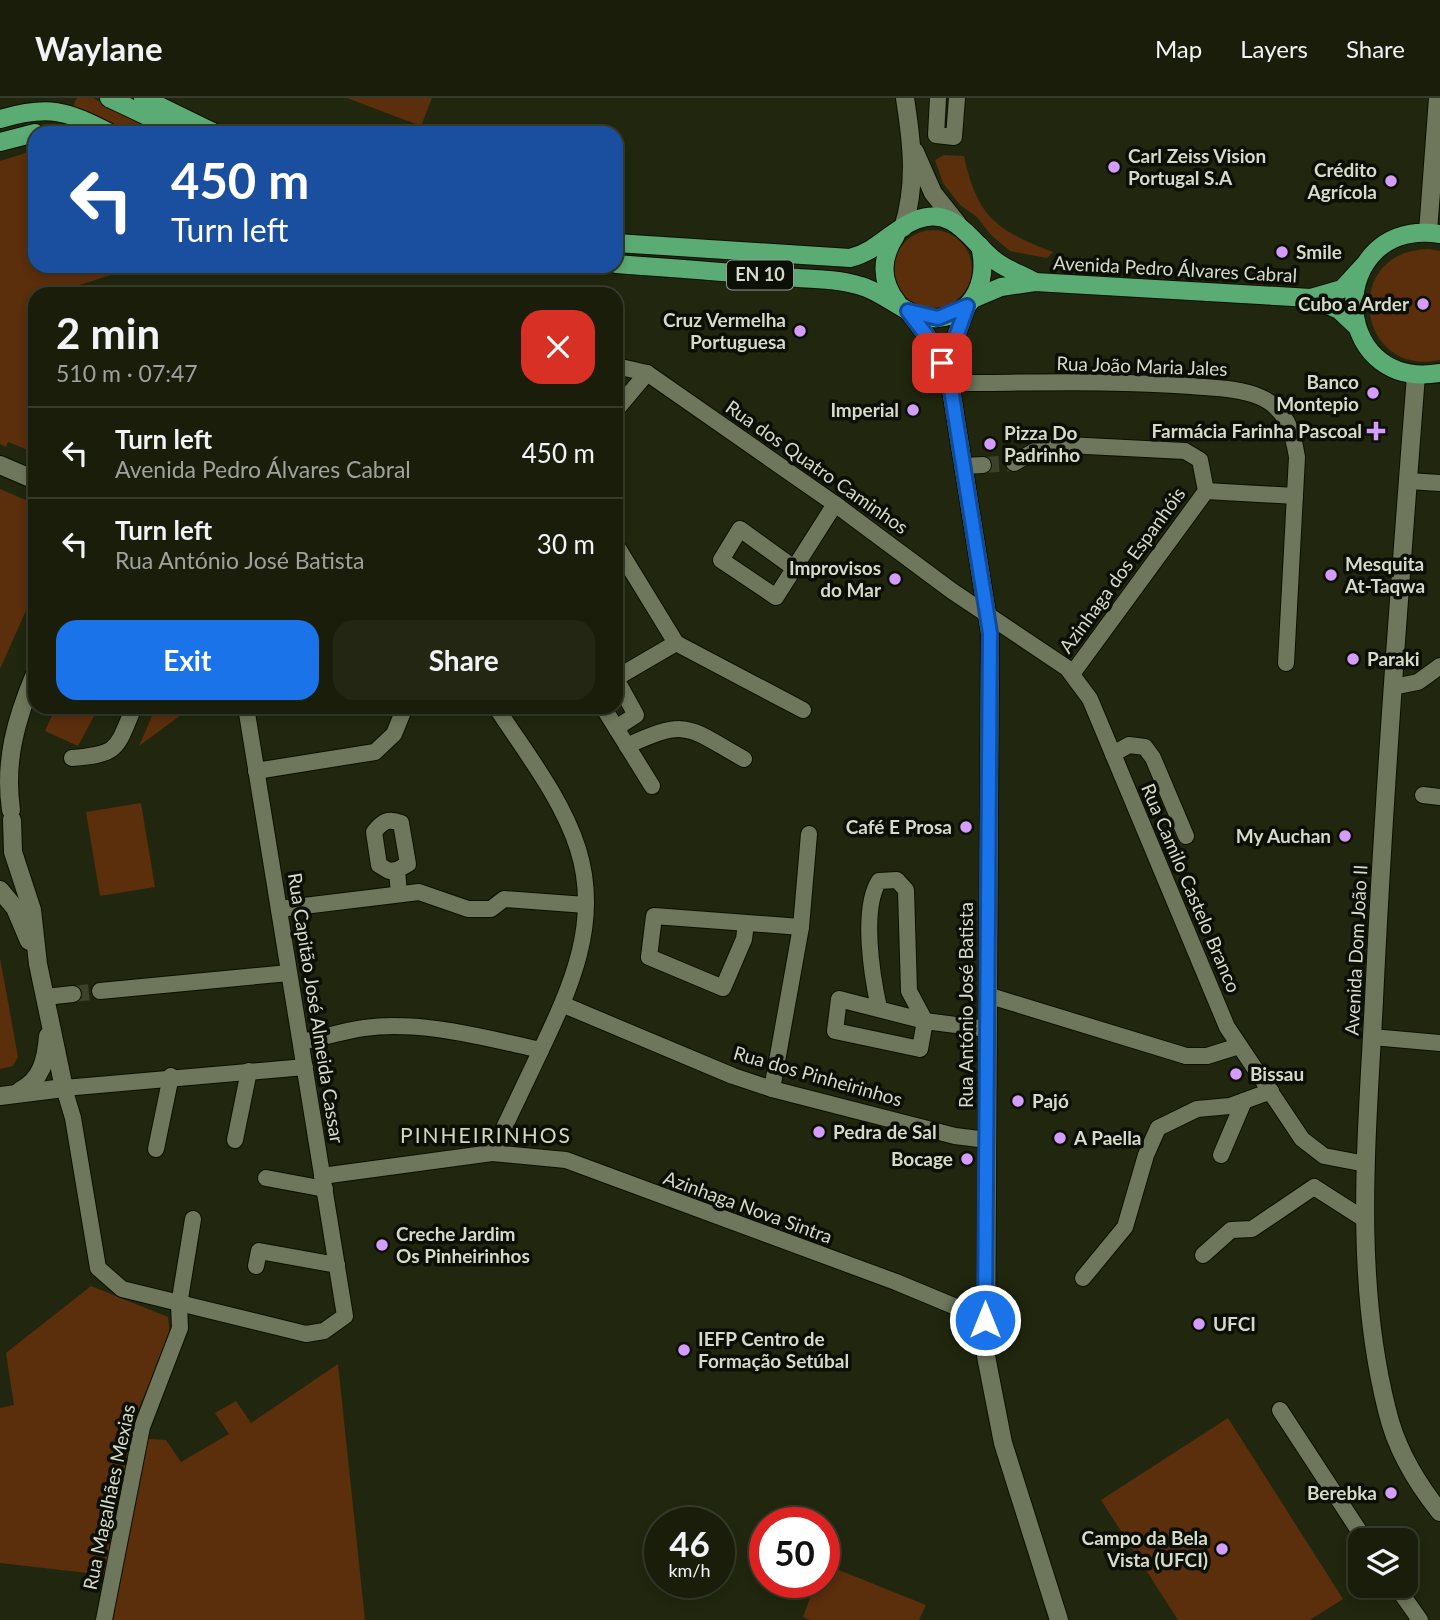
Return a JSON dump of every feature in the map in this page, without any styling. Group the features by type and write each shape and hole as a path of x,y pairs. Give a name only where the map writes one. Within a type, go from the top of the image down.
{"main road":[{"path":"0,118 30,98"},
{"path":"109,98 168,126"},
{"path":"143,98 201,126"},
{"path":"903,307 887,285 884,262 912,199 913,149 905,98"},
{"path":"1434,233 1438,98"},
{"path":"0,118 29,110 56,110 94,126"},
{"path":"0,142 28,135"},
{"path":"913,149 933,193 957,223"},
{"path":"899,231 929,217 957,223"},
{"name":"Avenida Pedro Álvares Cabral","path":"957,223 997,262 1035,282"},
{"name":"EN 10","path":"623,244 838,259 866,254 899,231"},
{"name":"Avenida Pedro Álvares Cabral","path":"623,265 860,285 903,307 938,318 1001,287 1035,282 1311,298 1342,289 1391,240 1434,233"},
{"path":"971,302 982,282 984,264 980,246"},
{"path":"1364,265 1358,276 1353,301 1356,326 1369,350 1379,359 1403,372 1416,375 1440,373"},
{"name":"Avenida Pedro Álvares Cabral","path":"1311,298 1339,310 1356,326"},
{"name":"Rua António José Batista","path":"971,302 952,348 950,383 987,615 986,1356 995,1411 1059,1620"},
{"name":"Rua António José Batista","path":"903,307 927,336 950,383"},
{"name":"Avenida Dom João II","path":"1416,375 1393,687 1364,1219 1370,1306 1387,1411 1406,1464 1440,1512"},
{"path":"0,465 28,477"},
{"path":"8,1094 64,1088 38,964 32,910 13,852 8,759 28,691"},
{"path":"0,736 24,700"},
{"path":"0,783 11,815 9,835 0,853"},
{"path":"0,890 15,908 38,964"},
{"path":"8,1094 38,1077 46,1058 50,1024"}],"street":[{"path":"938,98 936,135 954,136 957,98"},
{"name":"Rua dos Quatro Caminhos","path":"623,368 647,373 835,504 987,615"},
{"path":"623,402 647,373"},
{"name":"Rua João Maria Jales","path":"950,383 1170,385 1232,389 1261,397 1281,412 1293,432 1297,457 1286,663"},
{"name":"Azinhaga dos Espanhóis","path":"1014,463 1047,444 1185,451 1200,460 1206,491 1072,674"},
{"path":"964,466 983,465"},
{"path":"1408,481 1440,483"},
{"name":"Azinhaga dos Espanhóis","path":"1206,491 1295,496"},
{"path":"794,568 740,529 720,561 776,597 835,504"},
{"path":"623,556 677,643 803,710"},
{"name":"Rua Camilo Castelo Branco","path":"987,615 1072,674 1090,699 1210,988 1239,1046 1270,1091 1311,1148 1337,1160 1366,1164"},
{"path":"623,674 677,643"},
{"path":"1393,687 1418,682 1440,666"},
{"path":"616,728 636,715 623,691"},
{"path":"72,758 111,751 117,745 131,714"},
{"name":"Rua Capitão José Almeida Cassar","path":"179,1305 306,1334 324,1331 345,1317 247,714"},
{"path":"256,771 375,752 394,734 402,714"},
{"path":"492,1153 564,1005 582,953 586,905 584,874 578,848 556,800 501,714"},
{"path":"607,714 652,786"},
{"path":"627,746 664,729 686,727 744,759"},
{"path":"1113,754 1129,746 1145,747 1153,758 1186,836"},
{"path":"1423,795 1440,797"},
{"path":"772,1089 801,927 809,834"},
{"path":"397,870 399,894"},
{"path":"880,1008 871,973 872,893 879,881 897,880 906,890 909,991 925,1021 920,1049 835,1031 839,999 925,1021 987,1029"},
{"path":"279,909 419,892 468,909 491,909 504,899 586,905"},
{"path":"746,923 744,939 723,988 649,957 653,916 801,927"},
{"path":"100,991 289,973"},
{"path":"45,997 73,993"},
{"path":"987,995 1186,1056 1207,1056 1239,1046"},
{"name":"Rua dos Pinheirinhos","path":"564,1005 733,1076 772,1089 955,1136 987,1140"},
{"path":"301,1042 364,1028 389,1027 438,1031 541,1050"},
{"path":"1372,1037 1440,1044"},
{"path":"179,1305 122,1289 98,1268 73,1118 64,1088 172,1076 305,1067"},
{"path":"235,1140 249,1071"},
{"path":"156,1149 172,1076"},
{"path":"1083,1278 1125,1227 1146,1155 1158,1128 1197,1109 1244,1101 1270,1091"},
{"path":"1221,1155 1244,1101"},
{"name":"Azinhaga Nova Sintra","path":"266,1178 323,1182 492,1153 566,1160 896,1282 985,1320"},
{"path":"1203,1255 1231,1230 1252,1229 1314,1187 1364,1219"},
{"name":"Rua Magalhães Mexias","path":"104,1620 142,1427 180,1328 179,1305 193,1219"},
{"path":"256,1266 259,1251 337,1265"},
{"path":"1280,1410 1357,1528"},
{"path":"1404,1598 1420,1620"}],"shaded area":[{"path":"77,98 93,98 147,126 114,126 73,106"},
{"path":"347,98 432,98 421,126"},
{"path":"28,152 28,273 118,273 76,287 28,287 28,450 8,442 6,447 0,444 0,161"},
{"path":"944,155 964,156 976,194 992,219 1017,237 1053,252 1047,258 1010,251 991,235 977,217 960,205 943,183 935,160"},
{"path":"933,230 948,233 965,247 972,269 969,284 955,301 933,308 918,305 901,291 894,269 897,254 911,237"},
{"path":"1429,249 1440,251 1440,360 1412,360 1390,350 1376,333 1370,312 1371,289 1381,269 1400,255"},
{"path":"0,489 28,501 28,606 0,669"},
{"path":"53,714 95,714 78,746 45,731"},
{"path":"153,714 182,714 139,746"},
{"path":"141,803 155,887 100,896 86,812"},
{"path":"0,958 18,1057 13,1066 0,1069"},
{"path":"91,1286 168,1317 170,1336 135,1417 105,1575 0,1563 0,1408 14,1405 6,1353"},
{"path":"338,1364 365,1620 112,1620 148,1439 166,1440 181,1462 229,1434 215,1413 236,1401 251,1423"},
{"name":"Campo da Bela Vista (UFCI)","path":"1228,1418 1343,1599 1310,1620 1178,1620 1101,1500"},
{"path":"840,1570 926,1605 919,1620 810,1620 803,1617 810,1598 840,1598"}],"tunnel":[{"path":"983,465 1014,463"},
{"path":"73,994 100,991"}],"place":[{"name":"Carl Zeiss Vision Portugal S.A","path":"1114,167"},
{"name":"Crédito Agrícola","path":"1391,181"},
{"name":"Smile","path":"1282,252"},
{"name":"Cubo a Arder","path":"1423,304"},
{"name":"Cruz Vermelha Portuguesa","path":"800,331"},
{"name":"Banco Montepio","path":"1373,393"},
{"name":"Imperial","path":"913,410"},
{"name":"Farmácia Farinha Pascoal","path":"1376,431"},
{"name":"Pizza Do Padrinho","path":"990,444"},
{"name":"Mesquita At-Taqwa","path":"1331,575"},
{"name":"Improvisos do Mar","path":"895,579"},
{"name":"Paraki","path":"1353,659"},
{"name":"Café E Prosa","path":"966,827"},
{"name":"My Auchan","path":"1345,836"},
{"name":"Bissau","path":"1236,1074"},
{"name":"Pajó","path":"1018,1101"},
{"name":"Pedra de Sal","path":"819,1132"},
{"name":"A Paella","path":"1060,1138"},
{"name":"Bocage","path":"967,1159"},
{"name":"Creche Jardim Os Pinheirinhos","path":"382,1245"},
{"name":"UFCI","path":"1199,1324"},
{"name":"IEFP Centro de Formação Setúbal","path":"684,1350"},
{"name":"Berebka","path":"1391,1493"},
{"name":"Campo da Bela Vista (UFCI)","path":"1222,1549"}],"district":[{"name":"PINHEIRINHOS","path":"486,1136"}],"route":[{"path":"942,363 927,336 908,311 922,317 938,318 967,306 952,348 950,383 990,633 985,1320"}]}
